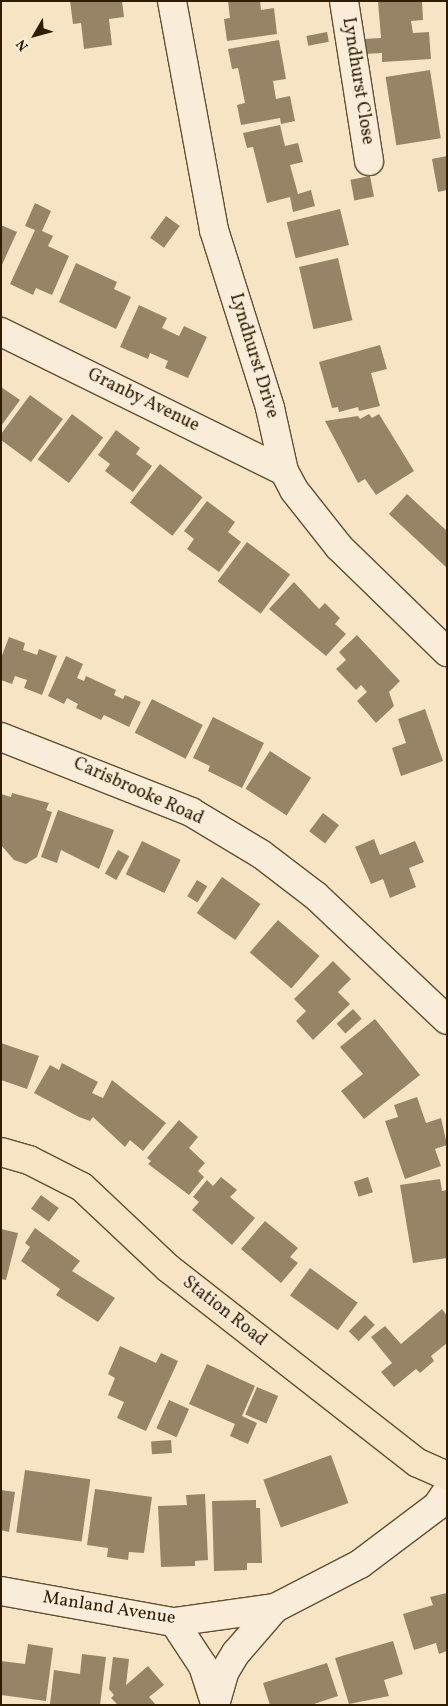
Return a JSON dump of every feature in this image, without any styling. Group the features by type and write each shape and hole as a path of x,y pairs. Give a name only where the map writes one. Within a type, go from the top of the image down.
{"main road":[{"name":"Station Road","path":"1,1152 29,1160 82,1187 183,1280 418,1463 447,1476"}],"street":[{"name":"Lyndhurst Drive","path":"172,1 214,230 270,408 284,471 294,490 339,547 447,652"},
{"name":"Lyndhurst Close","path":"344,1 369,161"},
{"name":"Granby Avenue","path":"1,332 284,471"},
{"name":"Carisbrooke Road","path":"1,737 191,812 262,854 316,896 447,1020"},
{"name":"Manland Avenue","path":"1,1591 174,1622 275,1608 360,1564 437,1506 447,1491"},
{"path":"215,1704 236,1653 275,1608"},
{"path":"174,1622 203,1666 215,1704"}],"building":[{"path":"70,1 122,1 124,17 109,19 112,45 84,49 81,23 73,24"},
{"path":"228,1 260,1 261,10 274,8 277,34 227,41 224,19 230,18"},
{"path":"378,1 422,1 423,20 411,21 413,33 429,32 431,59 382,62 382,53 365,54 364,39 381,38"},
{"path":"327,32 329,42 308,46 306,36"},
{"path":"279,40 286,79 273,81 276,99 290,96 295,121 281,124 280,118 241,125 237,105 245,103 238,68 232,69 228,49"},
{"path":"430,70 441,138 396,145 386,77"},
{"path":"280,125 285,146 298,143 303,162 290,165 298,194 311,190 315,206 293,212 290,197 267,203 253,147 247,148 243,133"},
{"path":"447,156 447,190 438,192 432,159"},
{"path":"370,176 374,197 354,200 350,180"},
{"path":"35,203 51,211 42,231 53,236 48,246 69,256 52,295 36,288 33,295 10,284 35,230 25,226"},
{"path":"340,209 349,245 296,258 287,222"},
{"path":"166,216 180,226 164,248 150,238"},
{"path":"1,225 17,232 1,267"},
{"path":"338,258 352,320 313,329 299,267"},
{"path":"76,263 117,282 114,289 131,297 116,329 59,302"},
{"path":"139,305 167,318 162,328 179,336 184,326 207,337 188,378 165,368 168,361 150,353 148,359 120,347"},
{"path":"380,345 387,369 371,373 380,406 359,411 358,407 339,412 338,407 332,408 319,362"},
{"path":"1,387 20,400 1,426"},
{"path":"30,395 63,419 31,462 1,440 1,434"},
{"path":"72,414 103,437 69,483 38,460"},
{"path":"369,414 372,418 379,414 414,471 376,495 365,479 358,483 325,421 358,416 360,419"},
{"path":"116,430 140,448 136,454 152,466 133,492 105,471 110,464 98,455"},
{"path":"160,464 203,497 172,536 130,503"},
{"path":"407,494 447,531 447,568 389,514"},
{"path":"207,501 235,522 228,532 241,542 219,572 187,549 194,539 184,531"},
{"path":"247,542 290,574 261,614 218,581"},
{"path":"294,582 319,609 325,603 340,618 335,624 346,634 326,656 269,609"},
{"path":"357,635 400,681 389,692 394,706 376,723 357,701 367,692 361,685 356,690 336,669 346,660 339,652"},
{"path":"9,637 25,643 23,650 37,655 39,649 57,656 42,695 24,688 27,680 15,676 12,684 1,680 1,658"},
{"path":"66,656 83,664 77,678 84,681 86,676 116,690 114,695 123,699 125,695 141,702 129,727 104,715 101,720 76,708 78,704 67,698 64,704 48,696"},
{"path":"152,699 203,725 186,759 135,733"},
{"path":"425,709 443,761 401,776 392,748 406,743 398,719"},
{"path":"213,717 264,743 242,788 208,771 210,766 193,758"},
{"path":"270,751 311,778 287,815 245,789"},
{"path":"12,793 49,803 46,810 52,812 37,857 26,864 14,860 1,845 1,794 11,797"},
{"path":"58,810 114,830 99,869 61,850 57,863 41,857"},
{"path":"323,813 339,825 325,843 309,831"},
{"path":"374,839 380,855 415,841 424,862 409,868 416,887 390,898 383,879 371,884 355,847"},
{"path":"142,841 181,860 164,893 126,874"},
{"path":"118,850 129,856 116,880 105,874"},
{"path":"222,877 261,904 235,940 197,913"},
{"path":"197,880 207,886 198,902 187,896"},
{"path":"278,920 320,956 291,989 250,952"},
{"path":"333,961 351,979 338,992 350,1004 313,1040 296,1021 306,1011 294,999"},
{"path":"353,1009 362,1019 345,1033 337,1024"},
{"path":"375,1019 420,1075 364,1119 341,1091 363,1074 340,1047"},
{"path":"1,1043 39,1056 27,1089 1,1080"},
{"path":"62,1063 98,1082 92,1093 103,1098 112,1080 166,1123 143,1151 130,1140 125,1147 93,1117 90,1121 79,1117 34,1093 50,1065 59,1070"},
{"path":"417,1097 426,1123 441,1118 447,1145 435,1149 441,1166 405,1179 385,1121 398,1117 394,1105"},
{"path":"179,1120 198,1137 189,1148 205,1163 198,1171 204,1177 189,1195 148,1164 151,1161 147,1158"},
{"path":"221,1177 237,1190 230,1197 255,1218 232,1245 192,1210 199,1202 193,1197 207,1180 213,1186"},
{"path":"368,1177 373,1192 359,1197 354,1182"},
{"path":"440,1179 442,1191 447,1190 447,1258 413,1263 400,1185"},
{"path":"41,1195 59,1208 49,1222 31,1209"},
{"path":"265,1221 298,1248 290,1257 298,1263 281,1283 241,1249"},
{"path":"35,1228 80,1261 72,1271 115,1298 98,1322 56,1295 60,1289 21,1261 30,1247 25,1243"},
{"path":"1,1229 18,1233 6,1280 1,1279"},
{"path":"310,1268 358,1303 338,1330 290,1296"},
{"path":"442,1309 447,1316 447,1343 431,1356 434,1361 420,1373 416,1369 394,1387 381,1372 392,1363 371,1337 385,1326 401,1344"},
{"path":"365,1315 375,1325 359,1341 349,1331"},
{"path":"120,1346 156,1363 161,1353 178,1361 146,1431 117,1418 124,1402 108,1395 115,1378 108,1374"},
{"path":"207,1364 255,1386 242,1416 257,1423 248,1444 230,1436 235,1424 189,1404"},
{"path":"257,1387 278,1396 266,1424 245,1415"},
{"path":"169,1400 189,1409 176,1437 156,1428"},
{"path":"171,1440 172,1453 152,1454 151,1441"},
{"path":"331,1455 348,1503 281,1528 263,1480"},
{"path":"25,1470 90,1479 82,1542 16,1532"},
{"path":"95,1489 152,1497 144,1553 129,1552 128,1560 107,1557 108,1548 87,1545"},
{"path":"1,1490 15,1492 9,1532 1,1530"},
{"path":"205,1494 208,1560 195,1561 195,1566 161,1567 158,1506 187,1505 186,1495"},
{"path":"256,1500 256,1508 260,1508 262,1563 247,1563 247,1570 214,1571 212,1501"},
{"path":"447,1593 447,1651 439,1654 436,1643 414,1650 403,1614 433,1605 430,1597"},
{"path":"393,1641 403,1674 384,1680 389,1696 349,1704 335,1658"},
{"path":"28,1644 53,1648 46,1701 1,1695 1,1661 25,1664"},
{"path":"82,1654 106,1657 100,1705 50,1704 54,1670 80,1674"},
{"path":"113,1657 129,1659 126,1685 148,1666 164,1685 149,1697 156,1705 118,1705 111,1698 114,1695 109,1689"},
{"path":"327,1663 338,1696 311,1705 270,1705 263,1683"}]}
